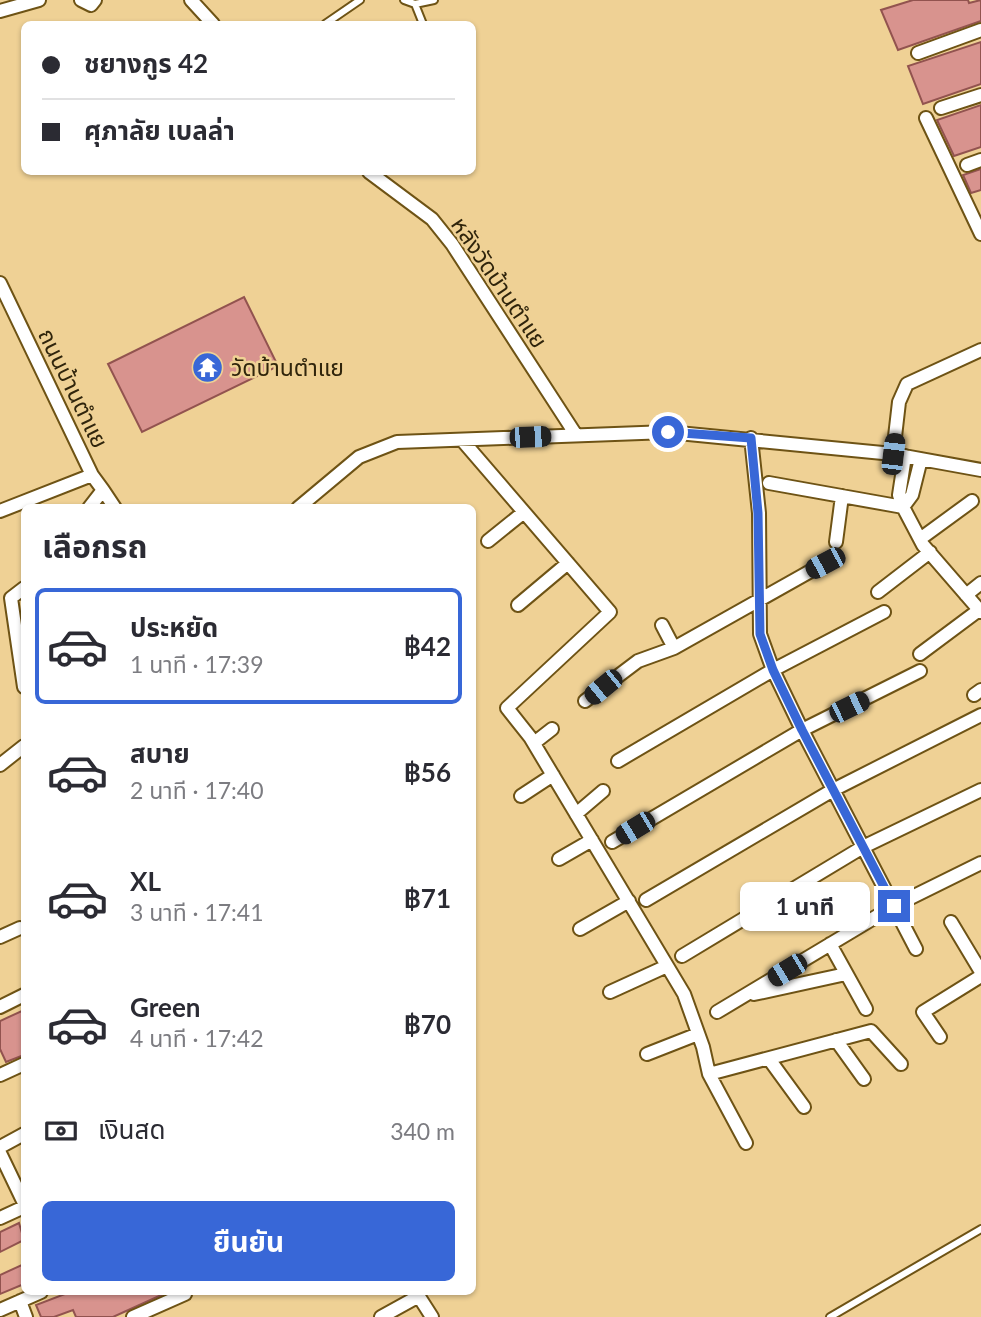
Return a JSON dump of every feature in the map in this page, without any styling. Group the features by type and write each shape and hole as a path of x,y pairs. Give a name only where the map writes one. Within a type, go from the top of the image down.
{"street":[{"path":"0,11 39,0"},
{"path":"81,0 91,5 95,0"},
{"path":"191,0 210,21"},
{"path":"918,53 981,30"},
{"path":"941,108 981,94"},
{"path":"926,118 981,234"},
{"path":"967,165 981,160"},
{"name":"หลังวัดบ้านตำแย","path":"373,175 432,219 452,244 576,435"},
{"name":"ถนนบ้านตำแย","path":"0,283 92,475 112,504"},
{"path":"920,654 980,611 920,539 899,495 899,402 907,384 981,350"},
{"path":"303,504 359,457 397,442 668,432 751,438 899,455 981,470"},
{"path":"751,438 758,513 760,634 773,670 802,730 916,949"},
{"path":"462,440 610,612 507,708 534,743 684,994 709,1074 746,1143"},
{"path":"904,507 912,495 921,459"},
{"path":"0,511 92,475"},
{"path":"769,483 904,507"},
{"path":"92,504 103,490"},
{"path":"836,542 842,496"},
{"path":"920,539 972,501"},
{"path":"488,541 524,512"},
{"path":"878,592 930,552"},
{"path":"519,606 568,563"},
{"path":"585,701 638,661 674,649 825,563"},
{"path":"966,595 981,583"},
{"path":"6,598 21,672"},
{"path":"618,761 773,670 884,612"},
{"path":"662,625 674,649"},
{"path":"612,842 802,730 920,671"},
{"path":"646,900 833,790 981,715"},
{"path":"534,743 552,729"},
{"path":"0,765 21,749"},
{"path":"521,796 553,775"},
{"path":"682,956 863,847 981,790"},
{"path":"576,814 603,791"},
{"path":"559,859 592,839"},
{"path":"717,1012 894,906 981,863"},
{"path":"580,929 629,901"},
{"path":"940,1037 923,1012 981,974 951,922"},
{"path":"0,937 20,929"},
{"path":"830,944 866,1009"},
{"path":"610,992 667,966"},
{"path":"744,996 846,974"},
{"path":"0,1007 21,996"},
{"path":"709,1074 871,1031 901,1063"},
{"path":"647,1054 698,1034"},
{"path":"836,1040 864,1079"},
{"path":"769,1059 804,1107"},
{"path":"0,1075 21,1065"},
{"path":"0,1147 21,1136"},
{"path":"0,1153 21,1198"},
{"path":"0,1218 21,1207"},
{"path":"0,1310 34,1295"},
{"path":"133,1317 183,1295"},
{"path":"381,1317 415,1295"},
{"path":"418,1295 432,1317"},
{"path":"20,1301 26,1317"}],"lane":[{"path":"330,21 360,0"},
{"path":"404,0 415,4 434,0"},
{"path":"415,4 422,21"},
{"path":"830,1317 981,1229"}],"building":[{"path":"913,0 968,0 969,3 981,0 981,21 898,50 881,10"},
{"path":"981,42 981,84 923,104 908,66"},
{"path":"981,105 981,147 954,156 937,120"},
{"path":"981,169 981,190 971,193 963,175"},
{"path":"244,297 278,366 142,432 108,364"},
{"path":"21,1011 21,1056 6,1062 0,1049 0,1021"},
{"path":"19,1223 21,1242 0,1252 0,1232"},
{"path":"21,1265 21,1285 0,1294 0,1275"},
{"path":"62,1295 161,1295 113,1317 76,1317 73,1310 54,1317 41,1317 36,1305"}],"place":[{"name":"วัดบ้านตำแย","path":"208,367"}],"route":[{"path":"668,432 751,438 758,513 760,634 773,670 802,730 894,906"}]}
